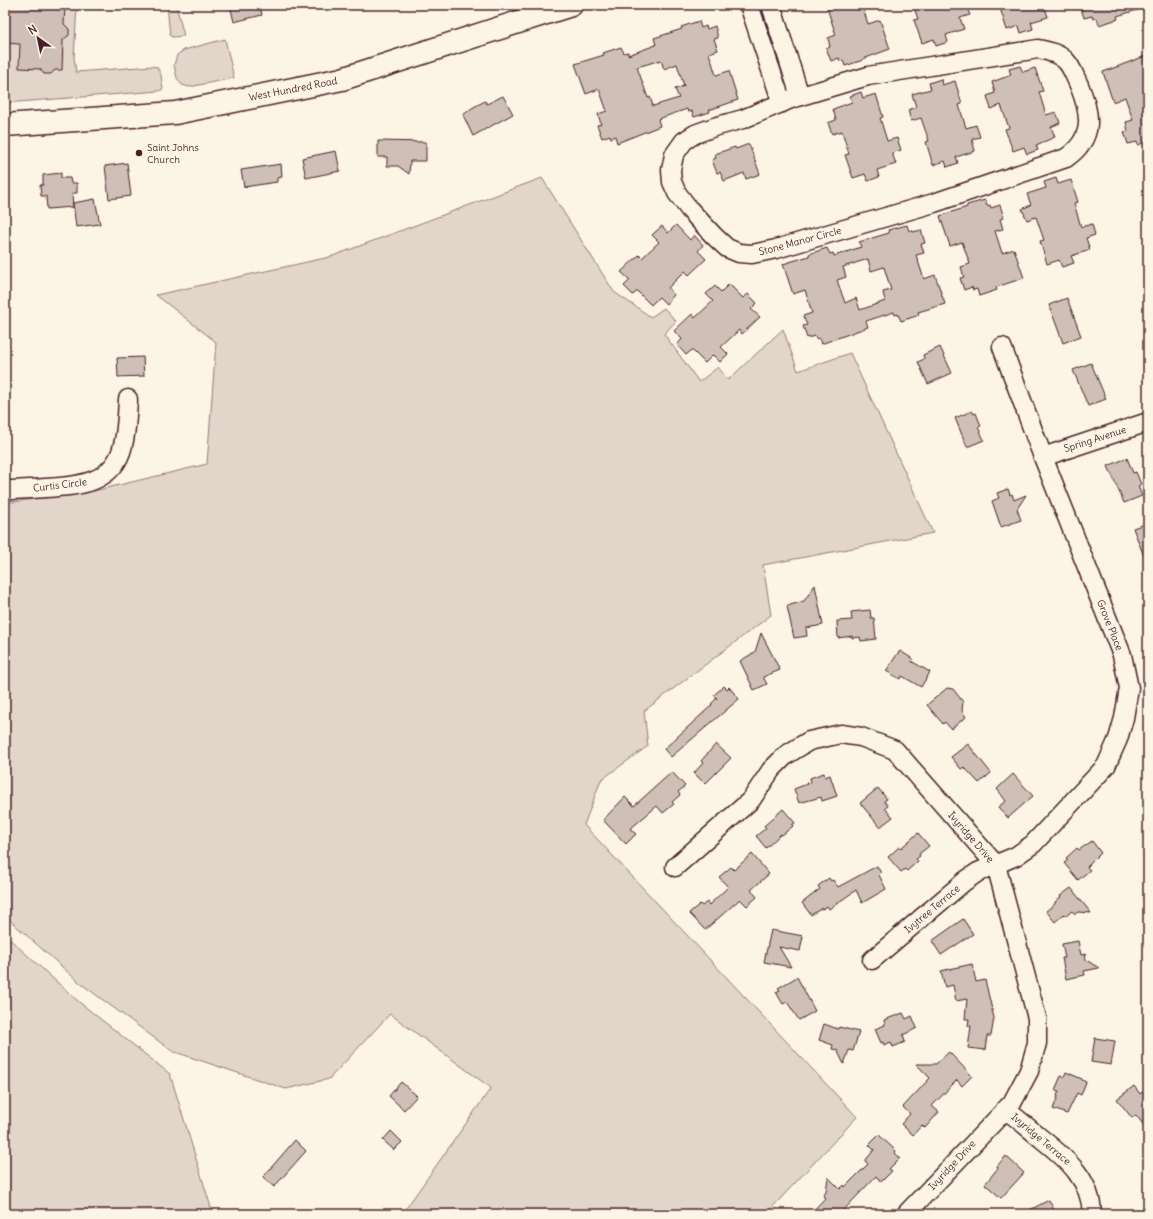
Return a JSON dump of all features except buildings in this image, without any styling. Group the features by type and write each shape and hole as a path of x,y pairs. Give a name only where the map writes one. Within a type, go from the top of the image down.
{"main road":[{"name":"West Hundred Road","path":"5,125 175,113 342,79 571,5"}],"street":[{"path":"749,5 782,103"},
{"path":"771,5 800,96"},
{"name":"Stone Manor Circle","path":"1038,49 1052,52 1066,61 1084,98 1089,120 1082,142 1072,154 1066,158 934,203 776,249 752,254 739,253 727,248 714,236 689,209 677,193 672,182 671,170 674,155 681,144 695,134 743,119 782,103 800,96 868,76 1038,49"},
{"name":"Grove Place","path":"996,865 1016,856 1033,844 1106,766 1118,739 1124,718 1129,688 1122,655 1043,457 1002,347"},
{"name":"Curtis Circle","path":"5,490 65,486 86,483 99,478 110,469 118,458 123,445 128,399"},
{"name":"Spring Avenue","path":"1043,457 1148,422"},
{"name":"Ivyridge Drive","path":"675,867 751,800 771,770 786,755 810,740 841,734 861,737 895,750 996,865 1037,1018 1037,1043 1029,1071 1012,1103 906,1214"},
{"name":"Ivytree Terrace","path":"872,960 965,881 978,872 996,865"},
{"name":"Ivyridge Terrace","path":"1005,1109 1068,1161 1078,1172 1084,1182 1092,1205 1092,1214"}],"shaded area":[{"path":"5,5 77,5 74,58 76,72 152,66 157,67 161,75 163,89 159,91 5,103"},
{"path":"167,5 176,5 184,36 170,36"},
{"path":"225,39 234,78 189,87 182,85 177,78 174,65 177,55 184,50"},
{"path":"542,178 614,292 651,317 664,308 676,321 664,334 699,382 718,367 728,380 783,329 798,371 850,353 933,533 763,565 771,615 644,711 648,746 601,780 584,825 857,1117 766,1214 402,1214 491,1088 390,1014 329,1079 286,1089 172,1051 80,983 5,916 5,503 94,491 207,464 216,342 156,295 330,257"},
{"path":"5,935 79,1002 170,1074 213,1214 5,1214"}],"place":[{"name":"Saint Johns Church","path":"139,153"}]}
